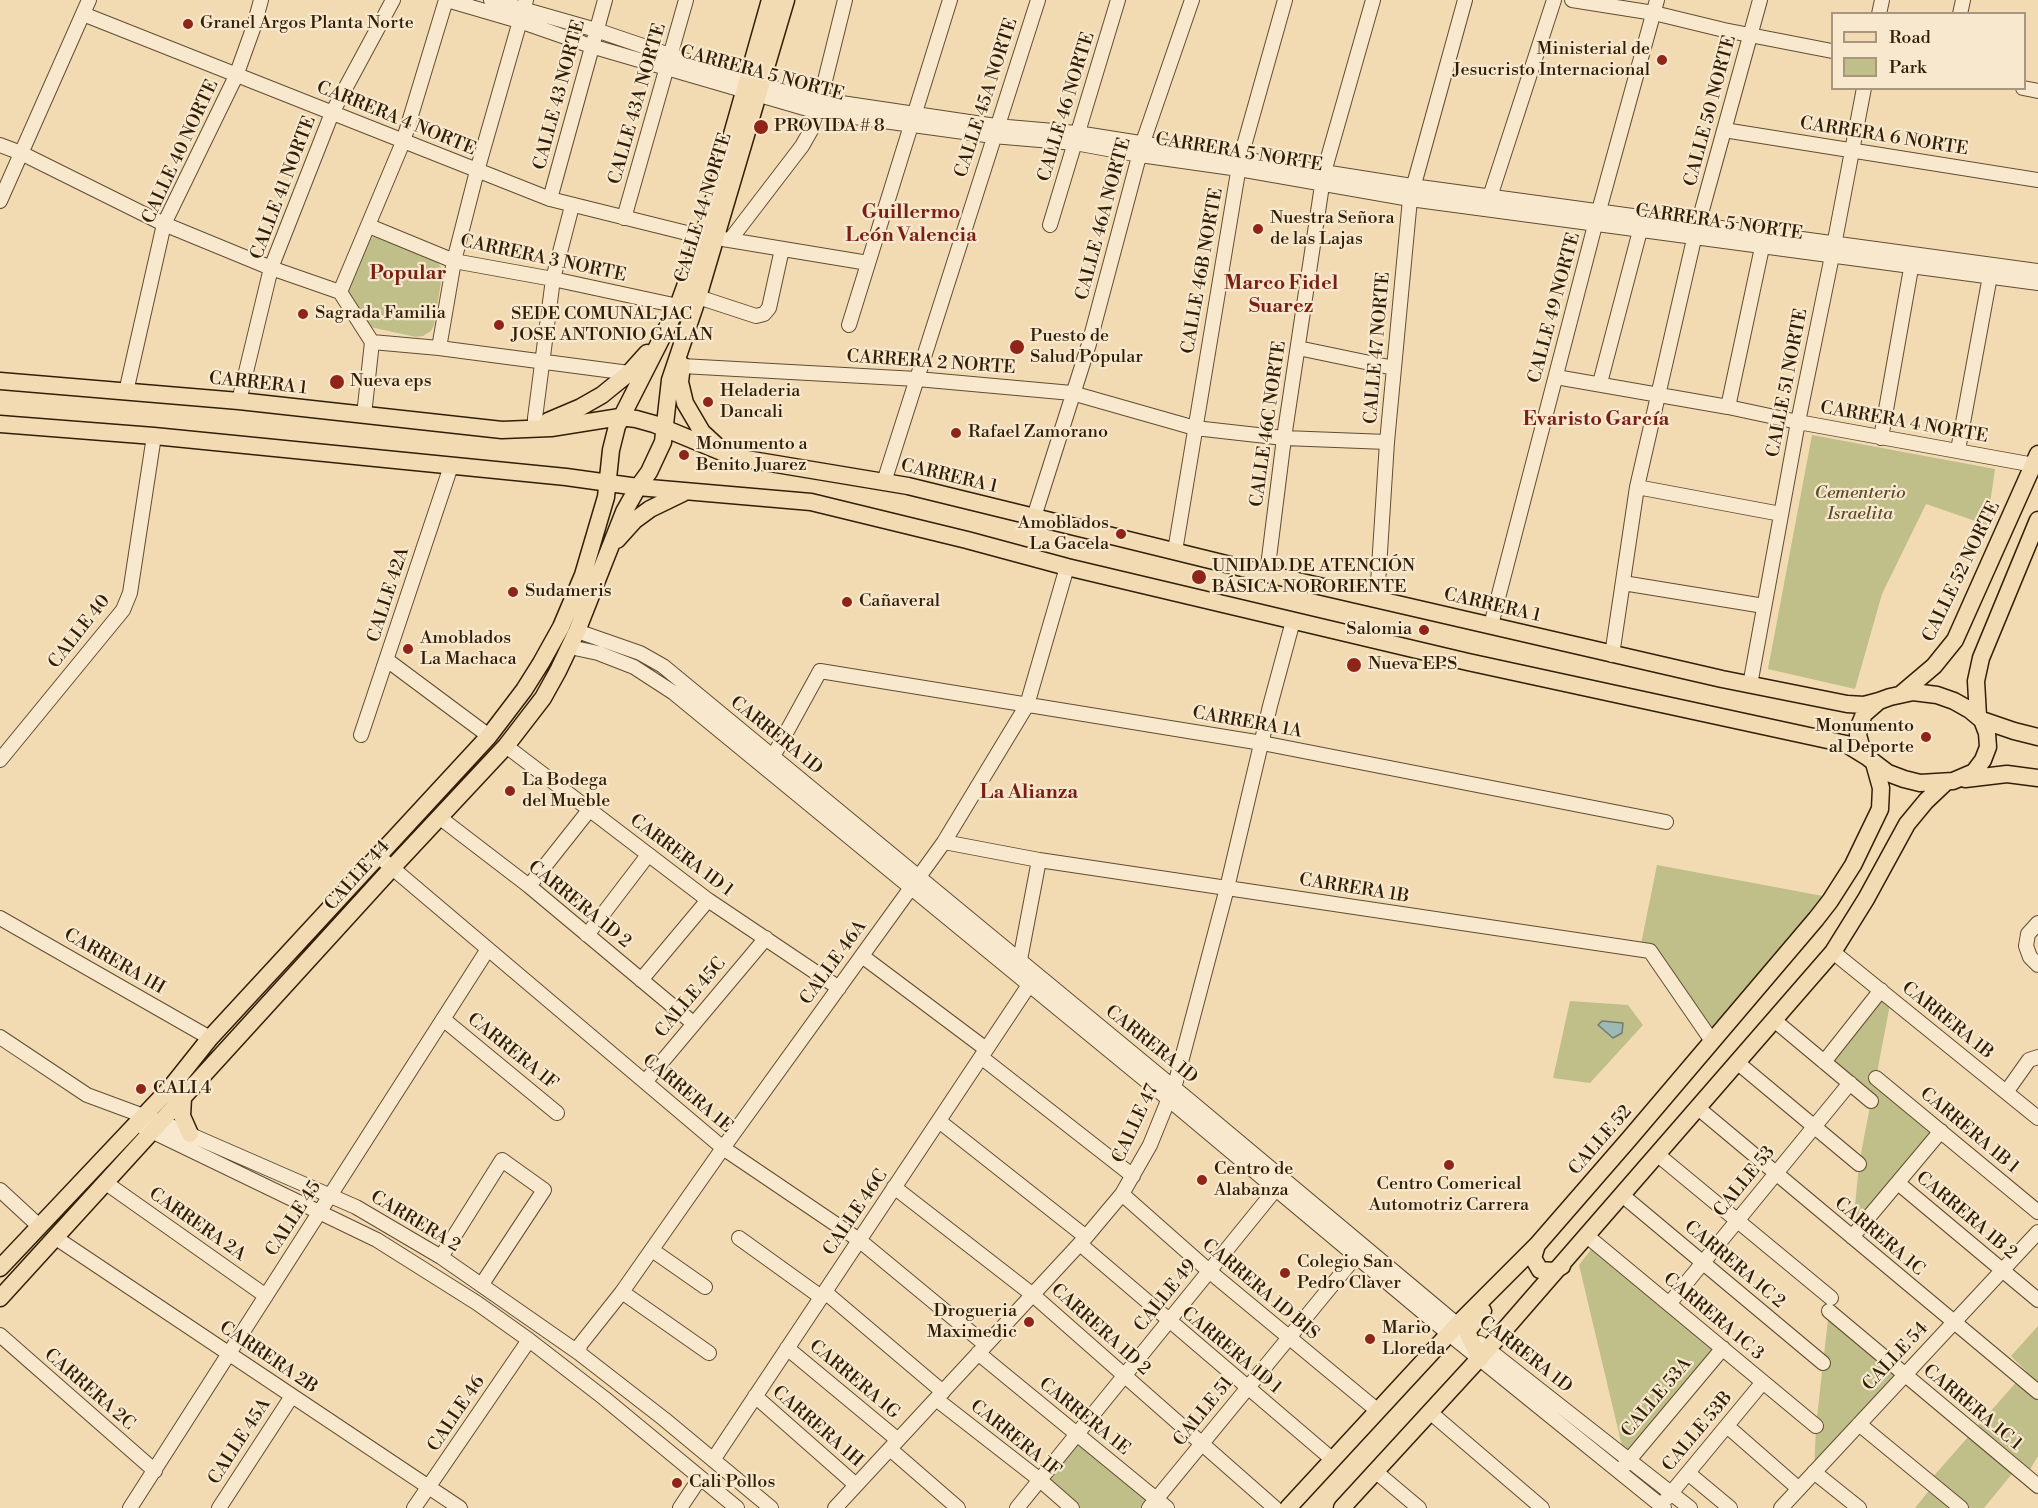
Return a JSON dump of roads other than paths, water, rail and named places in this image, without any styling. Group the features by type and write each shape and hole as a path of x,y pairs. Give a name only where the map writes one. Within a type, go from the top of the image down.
{"main road":[{"name":"CALLE 44 NORTE","path":"666,428 670,380 716,238 753,88 770,0"},
{"name":"CALLE 44 NORTE","path":"753,88 786,0"},
{"name":"CALLE 44 NORTE","path":"620,417 668,323 716,238"},
{"path":"515,430 535,425 581,407 602,395 629,373 651,349 668,323"},
{"path":"685,336 682,391 691,415 702,432 717,446 735,457"},
{"name":"CARRERA 1","path":"0,381 239,401 515,430 551,428 620,417 666,428 735,457 908,486 1612,655 1854,705 1879,701"},
{"name":"CALLE 44","path":"4,1264 171,1087 210,1038 489,736 524,690 561,627 583,575 606,496 612,439 620,417"},
{"path":"0,424 154,436 638,487 811,502 1066,567 1293,621 1661,705 1846,744 1888,773 1904,779 1929,784 2007,774 2038,778"},
{"name":"CALLE 44","path":"0,1299 506,746 543,698 570,647 624,512 649,472 663,442 666,428"},
{"name":"CALLE 52 NORTE","path":"1901,694 1934,666 1955,640 2036,459"},
{"path":"610,548 622,533 650,509 687,491"},
{"path":"1342,1508 1431,1413 1562,1266 1833,952 1866,899 1907,824 1926,801 1953,781 1979,766 1986,754 1988,740 1980,718 1976,681 1981,658 2038,520"},
{"path":"1870,760 1859,741 1860,724 1867,710 1879,701 1901,694 1925,693 1946,697 1963,705 1980,718 2014,731 2038,736"},
{"name":"CALLE 52","path":"1288,1508 1531,1251 1816,919 1853,865 1880,809 1881,788 1870,760"},
{"path":"183,1098 182,1116 190,1134"},
{"path":"1531,1251 1540,1270 1554,1271 1562,1266"},
{"path":"4,1264 23,1273"},
{"path":"1458,1330 1484,1354"}],"street":[{"path":"0,201 89,0"},
{"name":"CALLE 40 NORTE","path":"126,392 164,224 236,76 261,0"},
{"name":"CALLE 41 NORTE","path":"239,401 271,268 332,113 393,0"},
{"path":"340,292 403,142 447,0"},
{"name":"CARRERA 5 NORTE","path":"447,0 523,10 591,46 669,61"},
{"name":"CARRERA 5 NORTE","path":"491,0 596,30 669,61 819,106 995,131 1076,138 1411,193 1696,232 1763,240 1835,242 1990,276 2038,283"},
{"name":"CALLE 43 NORTE","path":"550,199 604,0"},
{"name":"CALLE 43A NORTE","path":"624,218 686,0"},
{"path":"716,238 802,146 814,125 845,0"},
{"path":"849,325 950,0"},
{"name":"CALLE 45A NORTE","path":"884,482 1038,0"},
{"name":"CALLE 46 NORTE","path":"1050,225 1118,0"},
{"name":"CALLE 46A NORTE","path":"1034,517 1089,344 1141,150 1192,0"},
{"name":"CALLE 46B NORTE","path":"1175,551 1239,165 1285,0"},
{"name":"CALLE 46C NORTE","path":"1267,574 1284,438 1322,178 1372,0"},
{"name":"CALLE 47 NORTE","path":"1377,599 1387,442 1411,193 1465,0"},
{"path":"1488,203 1554,0"},
{"path":"1572,0 1655,7 1750,35 1831,51"},
{"name":"CALLE 50 NORTE","path":"1612,655 1637,487 1658,394 1696,232 1760,0"},
{"name":"CALLE 49 NORTE","path":"1491,625 1655,7"},
{"path":"439,348 454,261 523,10"},
{"name":"CARRERA 4 NORTE","path":"83,14 403,142 572,206 716,238 868,263"},
{"name":"CALLE 51 NORTE","path":"1750,685 1798,422 1864,90"},
{"name":"CARRERA 6 NORTE","path":"1724,130 2038,180"},
{"path":"0,145 21,153 164,224 271,268 340,292 372,342 364,415"},
{"path":"535,425 553,279 572,206"},
{"path":"1600,383 1642,224"},
{"name":"CARRERA 3 NORTE","path":"369,226 454,261 553,279 678,306"},
{"path":"1728,407 1763,240"},
{"name":"CARRERA 5 NORTE","path":"1763,240 1832,256 1912,259 2038,271"},
{"path":"698,297 756,316 764,314 769,308 782,249"},
{"path":"1881,438 1912,259"},
{"path":"1958,450 1990,276"},
{"path":"372,342 439,348 629,373"},
{"path":"1298,348 1394,368"},
{"name":"CARRERA 2 NORTE","path":"682,366 916,379 1072,393 1195,428 1284,438 1387,442"},
{"name":"CARRERA 4 NORTE","path":"1556,377 1728,407 1881,438 2036,459"},
{"name":"CALLE 40","path":"0,760 123,610 130,593 154,436"},
{"name":"CALLE 42A","path":"361,735 451,466"},
{"path":"1637,487 1781,514"},
{"name":"CALLE 46A","path":"579,1353 580,1345 622,1292 944,842 1027,705 1066,567"},
{"path":"1623,583 1764,606"},
{"name":"CALLE 47","path":"835,1508 1083,1241 1122,1194 1150,1145 1172,1093 1227,888 1293,621"},
{"name":"CARRERA 1D","path":"577,631 640,653 663,666 770,762 915,883 1029,985 1172,1093 1275,1190 1356,1256 1458,1330"},
{"name":"CARRERA 1D","path":"570,647 598,653 634,668 674,693 770,762"},
{"path":"634,668 640,653"},
{"path":"387,660 489,736"},
{"name":"CARRERA 1A","path":"770,762 820,671 1262,743 1666,822"},
{"name":"CARRERA 1D 1","path":"506,746 708,900 839,988"},
{"path":"529,886 590,809"},
{"name":"CARRERA 1D 2","path":"439,817 529,886 693,1023"},
{"name":"CARRERA 1B","path":"944,842 1039,860 1650,951 1712,1041"},
{"name":"CARRERA 1E","path":"377,855 723,1148 859,1240 1158,1505"},
{"path":"586,934 648,855"},
{"path":"1020,960 1039,860"},
{"name":"CARRERA 1D","path":"915,883 1020,960 1172,1093 1458,1330"},
{"path":"641,980 708,900"},
{"name":"CARRERA 1H","path":"0,918 210,1038"},
{"path":"2038,923 2028,934 2026,946 2030,957 2038,965"},
{"name":"CALLE 45C","path":"645,1082 766,938"},
{"name":"CALLE 45","path":"130,1508 488,949"},
{"name":"CARRERA 1B","path":"1833,952 2038,1118"},
{"path":"862,956 1133,1176"},
{"name":"CALLE 46C","path":"713,1460 1029,985"},
{"path":"1824,1062 1881,990"},
{"name":"CARRERA 1F","path":"443,1020 557,1113"},
{"path":"1774,1020 1871,1101"},
{"name":"CARRERA 2","path":"0,1037 87,1095 157,1127 297,1203 377,1240 477,1303 604,1398 737,1508"},
{"path":"2007,1091 2029,1060 2037,1057"},
{"path":"1738,1063 1859,1164"},
{"name":"CARRERA 1B 1","path":"1876,1078 2038,1212"},
{"name":"CALLE 53","path":"1669,1304 1850,1083"},
{"name":"CARRERA 1C","path":"1698,1108 2038,1392"},
{"name":"CARRERA 1D 1","path":"939,1121 1083,1241 1168,1321 1333,1460"},
{"name":"CARRERA 2","path":"157,1127 190,1134 356,1207 441,1257 579,1353 771,1508"},
{"path":"1852,1237 1941,1131"},
{"name":"CARRERA 1C 1","path":"1658,1155 1737,1221 1904,1375 2038,1486"},
{"path":"441,1257 502,1160 544,1190 482,1284"},
{"path":"340,1180 344,1194 356,1207"},
{"name":"CARRERA 2A","path":"106,1183 266,1296"},
{"name":"CARRERA 1B 2","path":"1898,1184 2038,1300"},
{"name":"CARRERA 1D 2","path":"894,1187 1033,1294 1124,1377 1275,1508"},
{"path":"0,1190 39,1226"},
{"name":"CALLE 49","path":"1017,1508 1275,1190"},
{"name":"CARRERA 1D BIS","path":"1122,1194 1209,1271 1378,1411"},
{"name":"CARRERA 1C 2","path":"1622,1196 1823,1363"},
{"path":"297,1203 306,1215 308,1231"},
{"name":"CALLE 54","path":"1781,1508 2038,1232"},
{"name":"CARRERA 1C 3","path":"1587,1236 1816,1426"},
{"name":"CARRERA 2B","path":"56,1238 459,1508"},
{"name":"CARRERA 1F","path":"739,1238 823,1294 1072,1508"},
{"path":"652,1250 705,1287"},
{"name":"CALLE 51","path":"1158,1505 1201,1445 1356,1256"},
{"path":"622,1292 709,1353"},
{"name":"CARRERA 2C","path":"0,1335 154,1471"},
{"name":"CALLE 46","path":"414,1508 529,1340"},
{"name":"CARRERA 1G","path":"787,1348 894,1444 958,1508"},
{"name":"CALLE 53A","path":"1619,1472 1723,1348"},
{"name":"CARRERA 1D","path":"1484,1354 1629,1460 1690,1508"},
{"name":"CARRERA 1D","path":"1484,1354 1619,1472 1663,1507"},
{"name":"CALLE 53B","path":"1663,1507 1671,1493 1763,1382"},
{"name":"CALLE 45A","path":"221,1507 292,1396"},
{"name":"CARRERA 1H","path":"755,1396 856,1485"},
{"path":"1431,1413 1542,1508"},
{"path":"1858,1424 1961,1508"},
{"path":"1727,1426 1799,1489"},
{"path":"1375,1471 1419,1508"},
{"path":"1814,1472 1859,1508"},
{"path":"1688,1473 1730,1508"},
{"path":"680,1508 700,1478"}],"water":[{"path":"1602,1021 1623,1023 1622,1033 1613,1038 1598,1025"}],"place":[{"name":"Granel Argos Planta Norte","path":"188,24"},
{"name":"Ministerial de Jesucristo Internacional","path":"1662,60"},
{"name":"PROVIDA # 8","path":"761,127"},
{"name":"Nuestra Señora de las Lajas","path":"1258,229"},
{"name":"Sagrada Familia","path":"303,314"},
{"name":"SEDE COMUNAL JAC JOSE ANTONIO GALAN","path":"499,325"},
{"name":"Puesto de Salud Popular","path":"1017,347"},
{"name":"Nueva eps","path":"337,382"},
{"name":"Heladeria Dancali","path":"708,402"},
{"name":"Rafael Zamorano","path":"956,433"},
{"name":"Monumento a Benito Juarez","path":"684,455"},
{"name":"Amoblados La Gacela","path":"1121,534"},
{"name":"UNIDAD DE ATENCIÓN BÁSICA NORORIENTE","path":"1199,577"},
{"name":"Sudameris","path":"513,592"},
{"name":"Cañaveral","path":"847,602"},
{"name":"Salomia","path":"1424,630"},
{"name":"Amoblados La Machaca","path":"408,649"},
{"name":"Nueva EPS","path":"1354,665"},
{"name":"Monumento al Deporte","path":"1926,737"},
{"name":"La Bodega del Mueble","path":"510,791"},
{"name":"CALI 4","path":"141,1089"},
{"name":"Centro Comerical Automotriz Carrera","path":"1449,1165"},
{"name":"Centro de Alabanza","path":"1202,1180"},
{"name":"Colegio San Pedro Claver","path":"1285,1273"},
{"name":"Drogueria Maximedic","path":"1029,1322"},
{"name":"Mario Lloreda","path":"1370,1339"},
{"name":"Cali Pollos","path":"677,1483"}],"district":[{"name":"Guillermo León Valencia","path":"911,224"},
{"name":"Popular","path":"408,274"},
{"name":"Marco Fidel Suarez","path":"1281,296"},
{"name":"Evaristo García","path":"1596,420"},
{"name":"La Alianza","path":"1029,793"}],"park label":[{"name":"Cementerio Israelita","path":"1860,504"}]}
